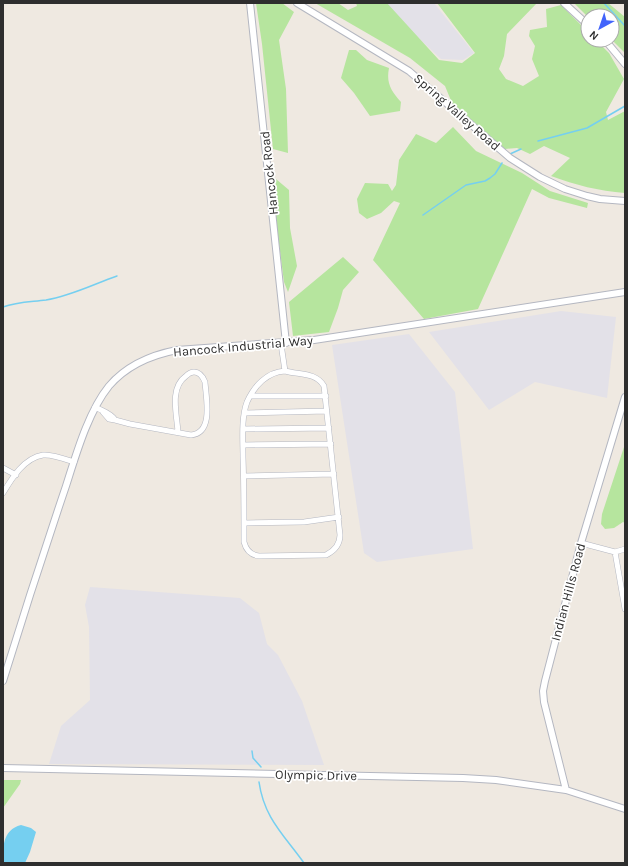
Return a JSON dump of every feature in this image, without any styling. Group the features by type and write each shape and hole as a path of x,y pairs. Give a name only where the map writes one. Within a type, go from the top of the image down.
{"street":[{"name":"Hancock Road","path":"250,3 284,343"},
{"name":"Spring Valley Road","path":"297,3 409,71 510,158 540,177 565,189 587,196 600,199 625,201"},
{"path":"564,3 580,18"},
{"path":"612,48 625,64"},
{"name":"Hancock Industrial Way","path":"3,681 44,550 74,462 95,407 105,391 118,376 134,365 158,354 177,350 314,340 625,292"},
{"path":"284,343 285,371"},
{"path":"285,371 317,378 324,386 339,516 340,539 336,547 326,555 259,556 254,555 247,550 245,546 243,445 245,412 251,396 261,382 276,372 285,371"},
{"path":"95,407 103,412 109,419 130,424 178,432 195,434 201,431 206,424 207,418 205,382 204,378 197,372 193,372 183,378 176,388 178,432"},
{"path":"251,396 326,396"},
{"name":"Indian Hills Road","path":"566,790 548,723 544,702 545,681 580,543 625,397"},
{"path":"245,412 327,411"},
{"path":"244,429 329,428"},
{"path":"243,445 331,444"},
{"path":"3,494 26,461 43,455 60,457 74,462"},
{"path":"3,468 16,475"},
{"path":"244,476 334,474"},
{"path":"244,523 300,522 339,516"},
{"path":"580,543 615,552 625,549"},
{"path":"615,552 625,609"},
{"name":"Olympic Drive","path":"3,768 496,780 566,790 625,809"}],"shaded area":[{"path":"381,3 434,3 474,53 463,60 441,59"},
{"path":"561,311 616,317 607,398 535,382 489,410 429,332"},
{"path":"409,334 455,392 473,549 377,562 364,553 332,345"},
{"path":"90,587 240,598 259,613 267,644 278,655 302,701 324,765 49,764 61,726 90,700 89,627 85,605"}],"green space":[{"path":"256,3 282,3 294,12 279,40 286,89 288,153 273,149 262,44"},
{"path":"315,3 338,3 348,10 357,6 356,3 387,3 439,60 462,63 475,53 437,3 537,3 507,34 504,56 499,69 506,79 523,86 539,76 532,59 535,46 529,36 530,30 547,27 546,9 561,5 580,24 580,48 604,48 609,53 624,79 606,112 608,120 625,111 625,193 587,187 551,176 570,158 544,146 530,154 517,148 505,149 452,103 445,86 410,58"},
{"path":"574,3 608,3 614,8 580,8"},
{"path":"620,13 625,17 625,53 620,48"},
{"path":"349,50 356,50 367,60 389,68 388,78 390,86 394,94 401,102 400,111 370,116 354,93 341,78"},
{"path":"453,127 476,151 522,173 550,191 588,203 587,208 549,198 532,189 478,309 424,319 373,260 400,203 394,201 381,213 367,219 359,213 357,199 365,183 388,184 392,191 396,185 399,160 416,134 436,143"},
{"path":"270,174 289,190 290,228 297,266 288,292 284,282"},
{"path":"343,257 359,272 343,290 329,332 293,336 289,302"},
{"path":"625,444 625,523 623,522 614,528 605,529 601,524 602,514"},
{"path":"3,780 21,780 20,784 3,808"}],"water":[{"path":"21,825 31,828 36,832 25,863 3,863 3,851 7,835 15,827"}],"waterway":[{"path":"604,3 625,26"},
{"path":"538,141 587,128 625,106"},
{"path":"510,154 521,149"},
{"path":"423,215 466,185 485,181 490,178 495,174 502,163"},
{"path":"3,307 64,296 117,276"},
{"path":"252,751 253,758 261,767"},
{"path":"259,782 265,806 270,816 282,835 304,863"}]}
